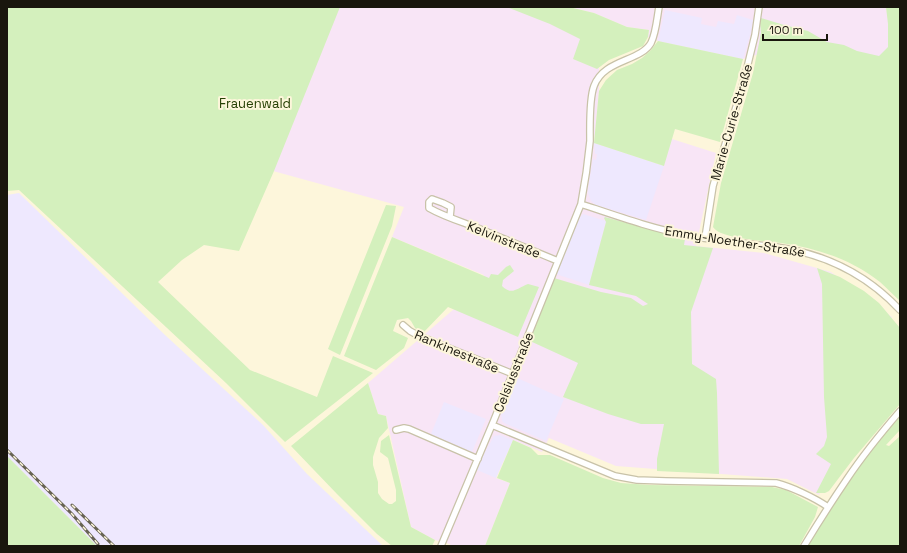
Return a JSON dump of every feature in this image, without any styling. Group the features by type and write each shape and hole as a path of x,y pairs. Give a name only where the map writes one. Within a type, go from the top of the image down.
{"street":[{"name":"Celsiusstraße","path":"659,7 653,38 650,44 644,51 613,66 601,76 594,85 591,103 588,166 581,204 492,425 615,476 638,480 776,483 786,485 828,507"},
{"name":"Marie-Curie-Straße","path":"705,238 713,186 750,56 759,7"},
{"name":"Emmy-Noether-Straße","path":"581,204 646,225 681,234 787,248 814,255 845,268 862,278 885,295 900,310"},
{"name":"Kelvinstraße","path":"450,217 558,261"},
{"name":"Rankinestraße","path":"403,325 419,336 512,374"},
{"path":"804,546 848,478 900,411"},
{"path":"441,546 492,425"},
{"path":"396,430 404,428 409,429 478,459"}],"shaded area":[{"name":"Frauenwald","path":"339,7 512,7 551,22 582,39 576,58 599,68 599,91 594,143 663,166 672,139 716,153 696,246 764,253 831,272 892,317 819,495 787,479 616,466 549,438 542,452 513,440 496,478 510,483 485,546 453,546 435,540 411,527 386,416 378,414 368,383 479,288 484,275 392,237 404,207 273,171"},
{"path":"569,7 886,7 896,67 756,55 743,59 658,41 648,37 649,30 627,27 594,13"},
{"path":"665,10 702,18 701,24 716,27 718,21 734,24 737,15 753,20 743,59 658,41"},
{"path":"594,143 664,166 646,220 596,205 591,201 588,193 589,183 593,159 596,160 597,154 595,154"},
{"path":"19,193 165,335 263,425 307,474 383,546 97,546 7,456 7,195"},
{"path":"583,214 606,221 589,285 556,274 578,220"},
{"path":"515,377 564,399 546,441 502,421 501,412"},
{"path":"444,402 486,419 472,452 431,434"},
{"path":"500,435 513,440 496,478 477,470 494,436"}],"green space":[{"name":"Frauenwald","path":"7,7 340,7 274,171 239,251 204,245 182,260 158,282 250,370 317,397 333,356 373,373 285,442 226,383 19,190 7,191"},
{"path":"507,7 569,7 594,13 627,27 649,30 648,37 643,46 609,60 597,69 573,59 580,39 550,24"},
{"path":"886,7 900,7 900,301 869,274 833,256 820,251 794,245 734,237 717,231 713,227 721,183 753,73 761,33 761,18 808,31 827,42 844,45 857,51 879,56 888,47"},
{"path":"658,41 743,59 720,142 675,129 664,166 594,143 599,91 606,80 617,70 642,58"},
{"path":"386,205 396,206 392,226 340,355 328,349"},
{"path":"605,217 685,239 684,245 713,248 691,312 692,364 716,379 719,474 657,471 657,459 664,424 641,424 608,414 563,397 578,363 530,341 554,278 601,292 631,298 643,306 648,304 636,296 589,285 606,222"},
{"path":"392,237 489,278 491,274 498,275 510,265 514,271 503,280 502,286 506,289 512,291 528,284 539,287 518,337 448,307 422,334 415,328 408,318 397,320 393,331 408,338 404,348 376,370 344,356"},
{"path":"817,268 840,277 864,291 879,303 900,328 900,404 854,458 829,491 825,493 816,493 831,464 816,454 824,446 827,437 824,397 822,284"},
{"path":"368,383 378,414 386,416 388,428 379,438 373,457 373,465 378,482 378,493 382,499 389,504 396,501 396,490 388,458 380,452 381,441 389,435 411,527 435,540 432,546 392,546 377,534 291,446"},
{"path":"900,416 900,430 886,445 889,446 900,436 900,546 807,546 833,501 862,461"},
{"path":"513,440 531,448 538,455 550,455 603,478 621,483 650,485 772,487 786,490 818,507 815,517 799,546 485,546 510,483 497,478"},
{"path":"7,456 97,546 7,546"}],"railway":[{"path":"7,450 72,514 98,544"},
{"path":"72,505 114,546"}]}
